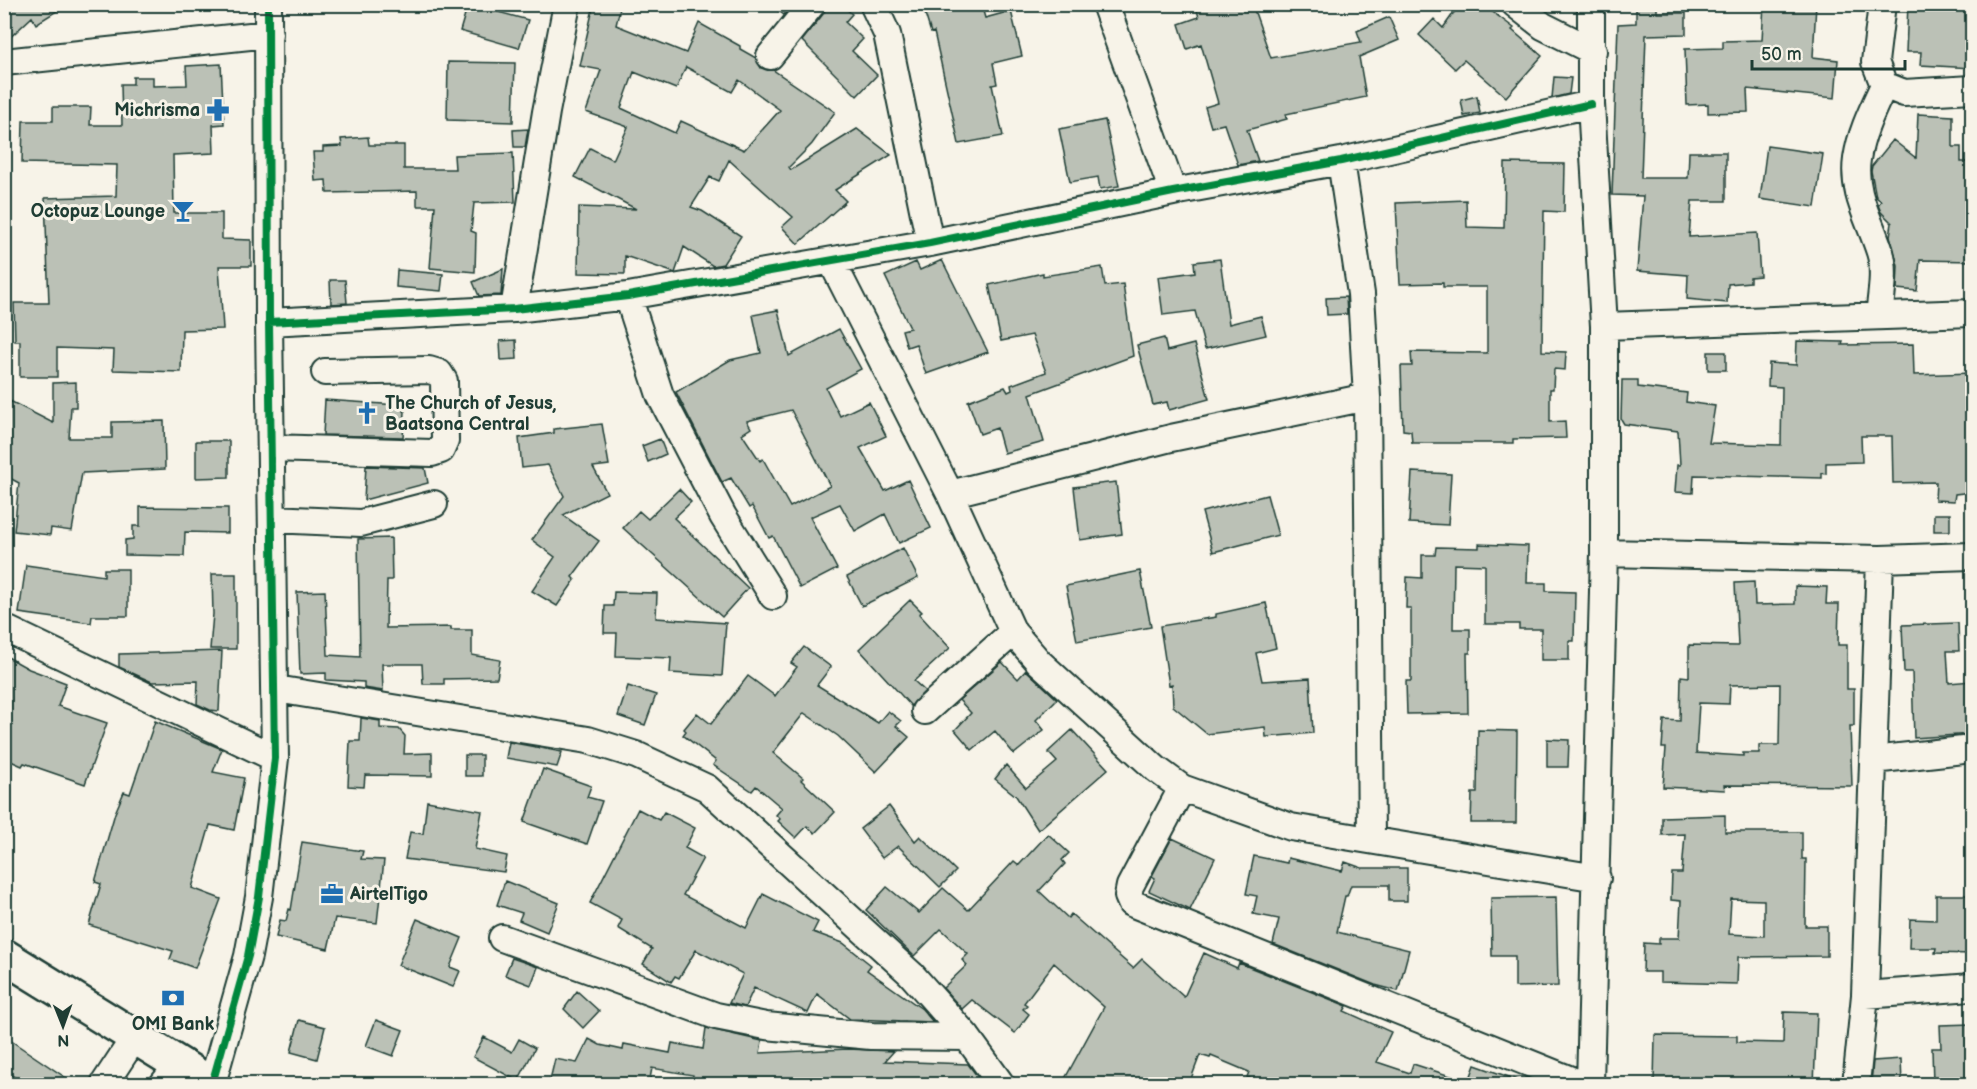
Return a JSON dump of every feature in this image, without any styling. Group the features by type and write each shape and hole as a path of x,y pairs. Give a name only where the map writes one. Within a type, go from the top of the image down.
{"main road":[{"path":"4,956 135,1037 171,1074 211,1084"}],"street":[{"path":"211,1084 248,956 259,897 275,758 276,689 269,322 268,4"},
{"path":"514,309 546,112 567,4"},
{"path":"770,56 812,4"},
{"path":"873,4 887,34 930,243"},
{"path":"1105,4 1173,192"},
{"path":"1515,4 1543,26 1593,51"},
{"path":"1590,1084 1598,878 1604,554 1604,326 1591,104 1593,51 1591,4"},
{"path":"1879,316 1882,260 1857,189 1857,160 1865,126 1884,85 1875,62 1882,4"},
{"path":"4,62 269,34"},
{"path":"1884,85 1905,93 1972,89"},
{"path":"269,322 514,309 628,296 930,243 1173,192 1341,161 1591,104"},
{"path":"1341,161 1362,294 1367,397 1371,840"},
{"path":"832,262 950,494 1013,632 1039,662 1122,739 1182,788 1291,827 1598,878"},
{"path":"628,296 660,395 723,516 773,596"},
{"path":"1604,326 1972,313"},
{"path":"271,448 432,453 441,450 445,441 445,405 444,381 439,372 429,370 325,372"},
{"path":"950,494 1170,438 1367,397"},
{"path":"272,519 361,523 434,504"},
{"path":"1604,554 1880,559 1972,556"},
{"path":"1856,1084 1865,995 1880,559"},
{"path":"4,628 275,758"},
{"path":"925,711 1013,632"},
{"path":"276,689 588,740 669,769 707,788 843,916 896,960 967,1037 1001,1084"},
{"path":"1873,760 1972,749"},
{"path":"1182,788 1130,886 1128,897 1131,903 1581,1084"},
{"path":"502,938 716,1016 766,1026 872,1036 967,1037"},
{"path":"1865,995 1972,987"},
{"path":"104,1084 135,1037"}],"building":[{"path":"4,4 68,4 36,24 32,17 4,43"},
{"path":"468,4 528,20 519,48 460,31"},
{"path":"594,4 621,4 616,25 686,53 699,23 740,46 740,49 756,58 761,68 773,70 835,112 812,144 789,167 791,170 857,129 891,155 835,190 846,201 798,244 782,227 793,217 729,160 719,181 710,177 691,207 702,211 741,236 723,264 713,266 684,247 675,273 625,256 625,274 578,273 579,207 636,209 575,177 590,148 613,160 628,127 586,112 601,70 580,66","holes":["686,67 732,92 739,80 780,110 744,150 681,121 675,133 621,108 634,72 676,89"]},
{"path":"769,4 792,4 784,15"},
{"path":"827,4 841,4 852,14 845,22 863,39 852,51 877,75 857,96 802,41 824,13"},
{"path":"922,4 981,4 985,18 1011,11 1022,56 993,63 997,84 992,85 1003,136 959,144 934,32 931,33"},
{"path":"1195,4 1252,4 1271,58 1361,42 1357,31 1389,17 1399,40 1359,57 1366,97 1286,114 1287,119 1247,130 1258,161 1238,165 1224,124 1211,127 1205,107 1218,103 1201,44 1187,49 1179,24 1199,17"},
{"path":"1460,4 1482,4 1514,28 1512,30 1542,56 1506,97 1464,60 1455,69 1419,35 1434,19 1443,28"},
{"path":"1636,4 1657,4 1657,13 1686,13 1686,34 1646,35 1641,178 1688,178 1689,152 1726,152 1726,201 1692,201 1689,237 1757,233 1760,276 1750,277 1750,282 1728,284 1727,303 1687,299 1688,275 1637,271 1643,196 1612,195 1618,24 1636,23"},
{"path":"1764,4 1816,4 1813,57 1838,60 1835,98 1747,89 1748,112 1708,113 1708,104 1687,105 1685,49 1723,48 1723,41 1762,40"},
{"path":"1908,4 1972,4 1972,68 1920,65 1921,52 1906,52"},
{"path":"448,62 515,63 513,122 447,120"},
{"path":"221,64 224,124 213,125 214,153 173,155 174,213 222,213 222,239 251,240 251,266 219,266 223,329 182,330 181,372 113,370 114,350 57,348 57,377 20,377 20,341 15,341 14,303 49,303 45,198 116,196 117,165 22,163 23,121 53,121 53,107 91,107 90,125 122,125 121,84 133,84 133,77 153,77 153,86 187,85 186,66"},
{"path":"1554,77 1571,78 1569,94 1552,98"},
{"path":"1477,96 1480,113 1464,116 1461,100"},
{"path":"1918,114 1953,116 1953,147 1961,147 1961,162 1972,162 1972,261 1920,260 1917,291 1897,289 1898,266 1890,236 1892,223 1881,212 1878,205 1881,201 1876,197 1871,171 1872,166 1893,140 1916,158"},
{"path":"1105,120 1119,186 1100,189 1098,177 1070,182 1059,129"},
{"path":"528,129 525,147 514,147 513,130"},
{"path":"368,137 369,145 404,145 404,169 455,169 454,155 513,153 515,202 474,203 471,231 476,233 475,272 430,268 435,206 417,206 417,191 327,193 326,180 315,181 313,152 323,152 323,147 342,146 341,139"},
{"path":"1767,146 1823,154 1815,207 1760,199"},
{"path":"1505,163 1565,164 1564,212 1544,211 1542,351 1566,352 1565,370 1554,369 1553,389 1550,389 1550,422 1565,421 1566,438 1513,439 1513,443 1412,443 1411,431 1403,430 1401,366 1412,366 1411,352 1487,353 1487,287 1443,287 1443,283 1400,284 1396,203 1466,200 1467,227 1504,228"},
{"path":"1220,259 1229,324 1261,316 1266,335 1205,349 1195,311 1163,315 1158,277 1195,272 1194,262"},
{"path":"942,260 988,352 926,374 916,344 907,347 902,330 910,328 885,276 916,262 920,270"},
{"path":"1102,267 1105,286 1123,284 1133,356 1030,394 1044,442 1004,453 997,428 980,434 968,401 1005,387 1008,392 1012,390 1011,385 1046,372 1032,335 1001,341 989,285 1043,273 1043,276"},
{"path":"503,269 501,295 479,296 473,282"},
{"path":"397,270 443,274 441,291 396,287"},
{"path":"330,280 345,280 347,303 331,304"},
{"path":"1346,297 1347,314 1327,315 1326,298"},
{"path":"778,310 789,356 839,329 861,369 826,388 840,416 869,402 886,436 860,448 885,491 908,480 931,528 899,543 885,514 855,531 840,504 810,517 837,569 800,588 773,536 769,538 752,506 749,508 731,478 722,482 676,392 730,360 761,353 753,315","holes":["791,410 830,486 790,507 763,459 760,461 742,434 751,428 747,421"]},
{"path":"1164,338 1167,351 1194,344 1209,399 1169,410 1167,402 1153,405 1137,345"},
{"path":"516,340 517,359 501,360 500,341"},
{"path":"1797,341 1843,342 1842,345 1913,344 1914,375 1972,373 1972,492 1955,494 1954,501 1935,500 1936,482 1893,483 1892,436 1861,436 1862,462 1826,463 1826,474 1822,473 1822,478 1694,475 1693,493 1675,492 1677,465 1680,465 1678,431 1624,424 1621,419 1622,380 1638,380 1638,387 1687,393 1686,402 1715,406 1709,443 1781,445 1782,387 1768,386 1769,363 1796,365"},
{"path":"1708,352 1726,352 1726,370 1708,370"},
{"path":"76,382 76,407 71,407 69,438 112,438 112,422 164,421 165,469 82,473 72,531 51,528 50,535 14,531 19,483 4,475 4,412 10,401 53,423 53,383"},
{"path":"325,400 398,405 405,412 403,437 323,435"},
{"path":"602,424 609,465 593,467 607,493 563,515 599,541 572,577 575,580 557,606 532,591 555,557 532,540 564,496 548,465 522,468 519,438 554,433 554,429"},
{"path":"660,439 666,454 648,462 642,446"},
{"path":"196,441 229,441 229,477 196,478"},
{"path":"366,466 425,468 428,483 364,500"},
{"path":"1412,472 1451,474 1448,525 1409,523"},
{"path":"1116,482 1122,534 1080,540 1074,487"},
{"path":"679,489 691,502 674,518 748,588 722,617 623,528 639,511 648,519"},
{"path":"1267,495 1278,535 1213,552 1202,512"},
{"path":"140,507 228,508 228,533 185,532 184,556 125,555 125,540 133,539 133,526 140,526"},
{"path":"1934,514 1950,514 1950,531 1934,531"},
{"path":"391,538 392,580 387,580 386,628 451,627 451,630 472,630 472,655 500,660 497,678 444,679 444,684 423,684 422,664 382,664 383,691 364,688 364,682 326,680 326,673 300,674 297,592 325,591 328,655 360,657 358,539"},
{"path":"1479,544 1528,546 1527,583 1546,583 1546,591 1575,592 1574,641 1569,641 1569,660 1541,660 1541,629 1519,629 1519,624 1485,624 1485,565 1454,564 1453,629 1470,629 1470,653 1467,653 1468,713 1407,714 1406,681 1411,681 1411,608 1406,608 1407,577 1422,578 1422,555 1435,555 1436,547 1479,548"},
{"path":"903,548 918,578 862,606 847,577"},
{"path":"26,565 104,576 104,569 128,569 128,616 92,616 91,623 19,613"},
{"path":"1140,571 1151,627 1077,641 1066,586"},
{"path":"212,574 236,574 236,649 210,649 213,614"},
{"path":"1754,582 1755,605 1795,604 1795,586 1827,587 1826,604 1839,604 1838,645 1847,645 1847,689 1854,689 1854,726 1850,726 1852,786 1724,785 1725,790 1663,787 1666,748 1662,748 1664,720 1680,721 1681,676 1689,677 1689,645 1738,646 1735,583","holes":["1780,684 1779,745 1759,745 1759,753 1743,753 1743,756 1696,753 1699,703 1729,704 1730,685"]},
{"path":"614,592 657,593 656,618 726,623 722,676 670,673 671,658 616,656 617,633 604,633 605,606 613,606"},
{"path":"910,600 922,612 919,614 950,648 914,681 925,691 911,706 859,649"},
{"path":"1266,603 1276,648 1256,653 1262,681 1310,678 1313,733 1266,737 1265,727 1207,734 1173,706 1172,684 1169,685 1160,626 1216,617 1216,614"},
{"path":"1958,623 1959,651 1947,651 1949,683 1972,681 1972,734 1914,738 1912,672 1904,672 1902,625"},
{"path":"804,647 831,667 817,685 878,723 888,711 901,721 896,726 909,737 876,772 838,736 804,713 773,753 803,778 801,780 835,812 815,833 807,826 796,838 778,821 780,819 776,815 782,808 756,786 752,791 713,765 716,761 683,735 686,731 684,729 697,713 711,724 748,676 775,696 797,667 791,663"},
{"path":"222,651 219,711 197,704 198,681 152,682 119,667 119,654"},
{"path":"4,655 29,669 66,683 58,706 107,723 85,784 24,763 22,766 4,758"},
{"path":"1002,662 1018,679 1026,670 1057,699 1036,720 1044,730 1014,754 995,731 972,750 955,730 971,713 959,700"},
{"path":"628,686 656,695 645,725 618,716"},
{"path":"361,718 380,721 380,728 399,729 405,736 404,754 432,753 432,776 365,775 364,787 348,786 350,741 360,741"},
{"path":"155,721 222,749 213,772 244,778 234,830 210,825 192,888 221,899 195,968 170,959 173,951 89,925 101,884 95,882 115,813 124,792 130,794"},
{"path":"1072,730 1108,769 1038,830 1016,796 995,779 1006,765 1026,788 1057,762 1048,752"},
{"path":"1478,730 1517,731 1516,823 1471,823 1472,793 1477,793"},
{"path":"1547,739 1569,740 1568,767 1547,767"},
{"path":"509,742 562,752 557,767 506,758"},
{"path":"465,755 482,755 482,776 465,776"},
{"path":"543,769 591,786 587,797 602,801 587,844 524,822"},
{"path":"427,801 482,811 475,849 507,856 504,872 405,859 410,832 423,834"},
{"path":"889,806 915,841 920,836 956,871 940,887 898,846 882,858 860,829"},
{"path":"638,809 659,820 664,812 695,828 685,848 703,858 683,895 746,928 763,894 818,922 813,932 843,943 871,965 867,970 922,1009 933,1022 850,1019 817,994 808,1013 754,988 745,1007 729,1003 743,974 696,950 679,978 675,976 671,982 643,964 652,949 618,928 622,920 590,903"},
{"path":"1725,815 1725,832 1802,832 1802,859 1806,859 1805,926 1827,926 1827,956 1738,957 1737,984 1660,982 1660,972 1643,972 1644,943 1659,944 1659,938 1679,938 1681,901 1671,900 1672,873 1682,873 1685,834 1662,835 1662,817","holes":["1731,899 1764,900 1764,936 1729,934"]},
{"path":"1048,834 1069,853 1062,860 1065,864 1039,891 1068,918 1071,914 1133,968 1142,959 1184,997 1204,953 1237,968 1239,963 1347,1006 1344,1011 1391,1032 1377,1062 1410,1073 1413,1064 1466,1081 1465,1084 1265,1084 1247,1077 1249,1072 1211,1056 1210,1058 1200,1055 1189,1084 1062,1084 1104,1007 1054,963 1024,1003 1027,1005 1023,1009 1029,1014 1015,1033 972,1000 962,1009 943,988 967,965 962,960 968,954 941,929 914,956 866,910 887,887 919,913 943,888 968,910 1014,861 1019,865"},
{"path":"1172,838 1215,858 1190,910 1149,891 1155,878 1152,876"},
{"path":"302,842 363,851 361,859 384,860 377,923 335,918 328,949 276,937 280,920 286,921 289,909 291,910"},
{"path":"1254,856 1287,863 1288,858 1342,871 1345,862 1362,868 1407,868 1407,901 1389,901 1389,885 1351,885 1345,896 1337,932 1409,950 1398,991 1375,985 1273,944 1279,919 1253,914 1257,896 1246,894"},
{"path":"505,881 559,903 547,932 519,920 522,913 497,905"},
{"path":"1936,895 1972,895 1972,954 1935,953 1936,948 1909,948 1910,919 1936,920"},
{"path":"1556,897 1558,986 1515,987 1515,956 1492,956 1491,898"},
{"path":"417,919 462,938 450,967 460,971 453,987 398,965"},
{"path":"512,958 538,967 531,985 505,975"},
{"path":"577,991 599,1011 583,1028 564,1009"},
{"path":"1784,1012 1817,1013 1814,1084 1654,1084 1655,1035 1737,1036 1737,1042 1783,1043"},
{"path":"299,1020 325,1027 317,1059 291,1052"},
{"path":"376,1020 403,1030 393,1056 366,1046"},
{"path":"1972,1024 1972,1084 1933,1084 1932,1048 1941,1048 1940,1025"},
{"path":"706,1028 762,1041 760,1053 848,1049 894,1051 885,1061 968,1064 983,1084 692,1084 693,1075 652,1068 649,1084 549,1084 555,1059 577,1063 589,1039 600,1045 623,1050 624,1044 670,1053 672,1043 703,1049"},
{"path":"4,1036 75,1084 25,1084 4,1070"},
{"path":"484,1037 512,1052 519,1039 535,1048 518,1081 473,1057"},
{"path":"1901,1059 1902,1084 1871,1084 1873,1061"},
{"path":"1475,1065 1523,1082 1522,1084 1468,1084"}],"cycle path":[{"path":"212,1084 248,956 259,897 275,758 269,322 268,4"},
{"path":"269,322 514,309 628,296 930,243 1173,192 1341,161 1591,104"}],"place":[{"name":"Michrisma","path":"218,110"},
{"name":"Octopuz Lounge","path":"183,211"},
{"name":"The Church of Jesus, Baatsona Central","path":"367,413"},
{"name":"AirtelTigo","path":"332,894"},
{"name":"OMI Bank","path":"173,998"}]}
